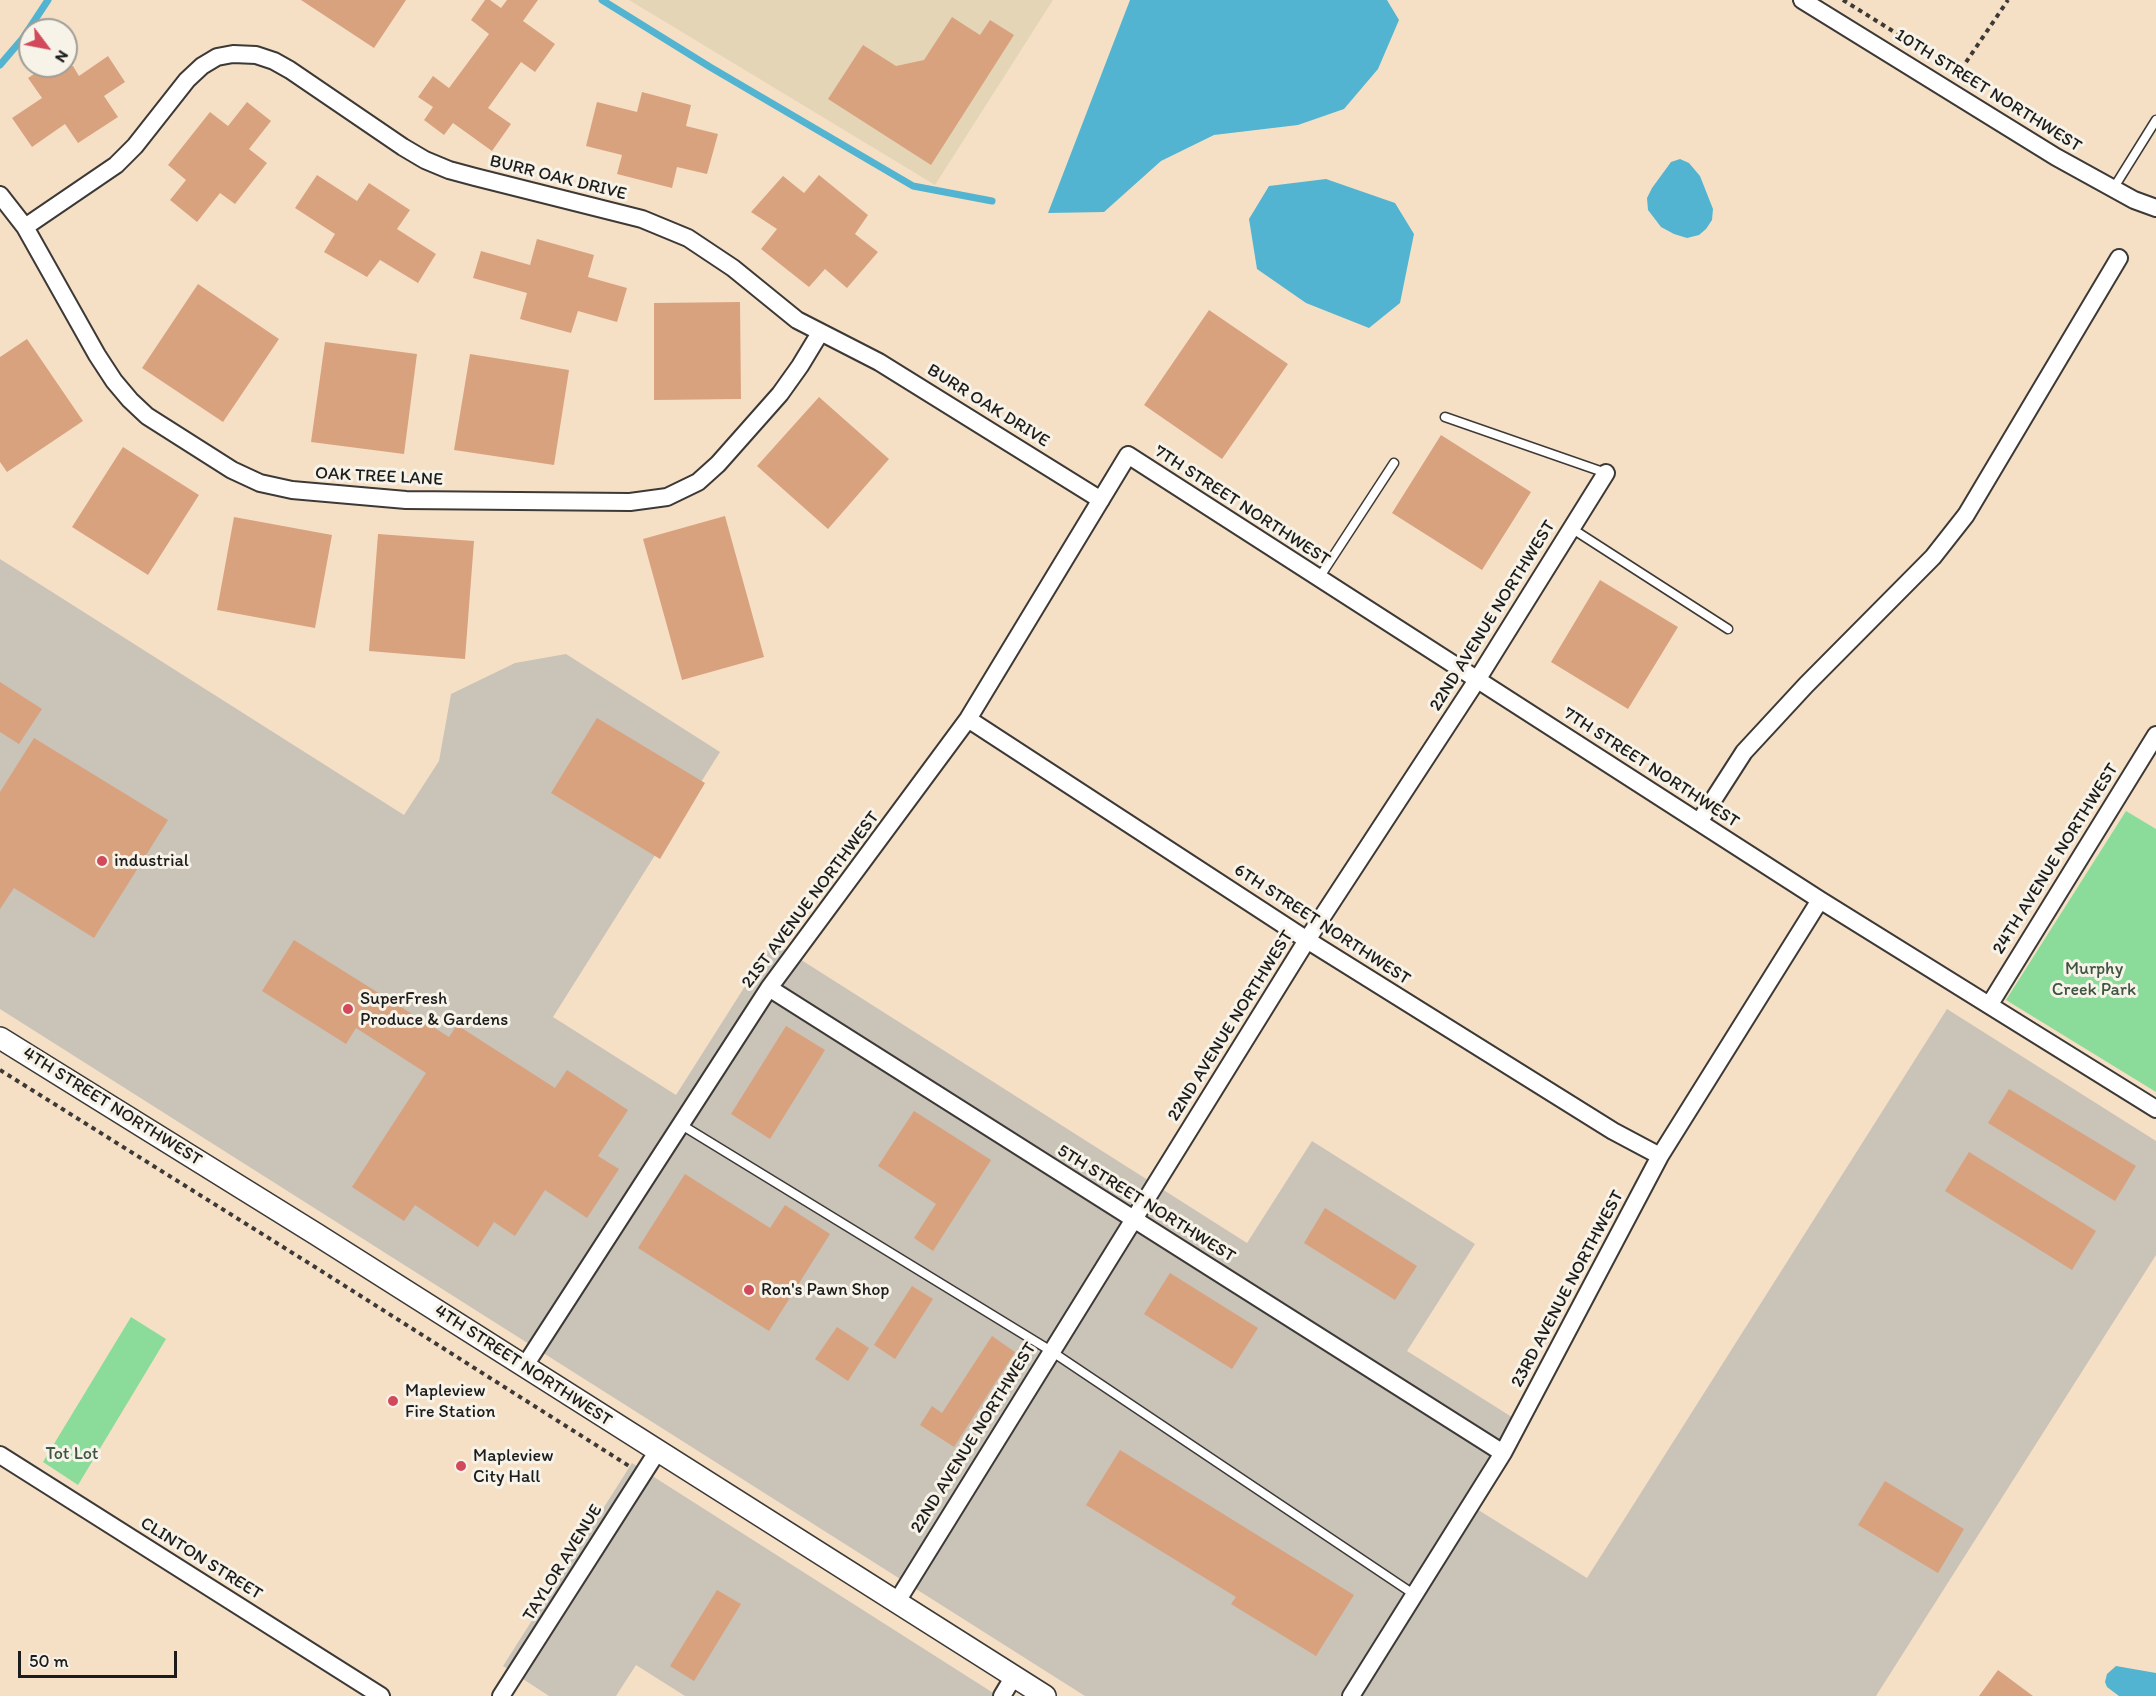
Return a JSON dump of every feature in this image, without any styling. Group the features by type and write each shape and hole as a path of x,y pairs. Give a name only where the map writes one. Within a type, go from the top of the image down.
{"street":[{"name":"10TH STREET NORTHWEST","path":"1803,0 2056,157 2134,200 2156,208"},
{"name":"BURR OAK DRIVE","path":"25,227 116,165 135,146 187,80 202,66 217,57 233,54 256,55 290,70 425,160 475,177 642,219 688,238 733,268 797,320 879,362 1101,500"},
{"name":"OAK TREE LANE","path":"0,195 25,227 97,355 130,400 147,416 232,470 268,486 303,492 406,500 630,502 667,497 698,482 718,464 780,394 820,333"},
{"path":"1699,822 1744,752 1806,685 1933,557 1966,515 2119,258"},
{"name":"7TH STREET NORTHWEST","path":"1128,455 1820,900 1990,1004 2156,1110"},
{"name":"21ST AVENUE NORTHWEST","path":"524,1367 769,987 968,719 1128,455"},
{"name":"22ND AVENUE NORTHWEST","path":"896,1603 1307,940 1477,680 1606,472"},
{"name":"6TH STREET NORTHWEST","path":"968,719 1307,940 1613,1131 1660,1156"},
{"name":"24TH AVENUE NORTHWEST","path":"1990,1004 2156,735"},
{"name":"23RD AVENUE NORTHWEST","path":"1352,1696 1503,1453 1660,1156 1820,900"},
{"name":"5TH STREET NORTHWEST","path":"769,987 1503,1453"},
{"name":"4TH STREET NORTHWEST","path":"0,1038 1045,1696"},
{"name":"TAYLOR AVENUE","path":"501,1696 657,1452"},
{"name":"CLINTON STREET","path":"0,1455 381,1696"},
{"path":"1002,1696 1014,1676"}],"lane":[{"path":"2113,189 2156,120"},
{"path":"1445,417 1606,472"},
{"path":"1319,578 1394,463"},
{"path":"1571,528 1728,629"},
{"path":"680,1124 1051,1351 1415,1595"}],"path":[{"path":"1843,0 1930,55"},
{"path":"1949,67 1959,74 2007,0"},
{"path":"0,1071 315,1267 642,1475"}],"shaded area":[{"path":"629,0 1053,0 935,185"},
{"path":"0,559 404,815 439,761 451,694 515,663 566,654 720,752 553,1017 676,1095 773,942 1247,1243 1312,1141 1475,1244 1407,1351 1515,1419 1464,1501 1587,1578 1947,1009 2156,1141 2156,1255 1876,1696 1085,1696 0,1009"},
{"path":"632,1463 998,1696 685,1696 636,1665 616,1696 549,1696 503,1666"}],"green space":[{"name":"Murphy Creek Park","path":"2126,811 2156,829 2156,1092 2006,1000"},
{"name":"Tot Lot","path":"131,1317 166,1339 78,1485 43,1462"}],"water":[{"path":"1130,0 1387,0 1399,20 1378,69 1344,109 1298,125 1214,135 1161,161 1104,212 1048,213"},
{"path":"1680,159 1689,163 1700,176 1713,209 1712,220 1706,229 1699,235 1687,238 1661,227 1648,210 1647,198 1652,188 1671,162"},
{"path":"1326,179 1395,203 1414,234 1400,303 1369,328 1306,303 1257,269 1249,219 1269,186"},
{"path":"2116,1666 2156,1673 2156,1696 2119,1696 2107,1687 2105,1682 2107,1674"}],"building":[{"path":"301,0 406,0 374,48"},
{"path":"485,0 490,0 501,8 507,0 538,0 523,21 555,44 535,72 521,62 488,108 511,124 492,151 453,123 444,135 424,120 433,107 418,97 433,76 449,88 489,34 471,20"},
{"path":"952,17 980,35 990,20 1014,35 931,165 828,99 863,45 896,66 924,60"},
{"path":"108,56 125,82 104,96 118,117 78,143 65,124 32,147 12,118 42,98 28,78 78,78 78,74 79,76"},
{"path":"642,92 691,105 686,126 718,134 707,174 677,167 672,188 617,174 622,155 586,146 597,102 637,112"},
{"path":"247,102 271,121 249,149 267,163 235,204 220,193 197,222 170,200 186,180 168,165 210,112 228,126"},
{"path":"317,175 357,201 369,183 410,210 397,229 436,254 418,283 380,260 367,277 324,252 335,234 295,208"},
{"path":"819,175 868,215 855,234 878,252 847,288 825,269 809,287 761,249 777,229 751,212 783,176 804,193"},
{"path":"537,239 594,255 588,277 627,288 617,322 578,311 571,333 520,319 527,293 473,278 481,251 530,265"},
{"path":"198,284 279,339 223,422 142,368"},
{"path":"740,302 741,399 654,400 654,303"},
{"path":"1209,310 1288,364 1222,459 1144,405"},
{"path":"27,339 83,421 7,472 0,462 0,357"},
{"path":"325,342 417,354 404,454 311,442"},
{"path":"470,354 569,370 554,465 454,450"},
{"path":"819,397 889,459 828,529 757,466"},
{"path":"1441,435 1531,492 1482,570 1392,513"},
{"path":"123,447 199,495 148,575 72,527"},
{"path":"725,516 764,657 682,680 643,539"},
{"path":"234,517 332,535 315,628 217,610"},
{"path":"378,534 474,541 465,659 369,651"},
{"path":"1600,580 1678,627 1628,709 1551,662"},
{"path":"0,682 42,709 19,744 0,732"},
{"path":"597,718 705,783 660,859 551,793"},
{"path":"34,738 168,820 94,938 14,888 0,909 0,792"},
{"path":"294,940 449,1037 457,1025 555,1088 567,1070 628,1110 598,1156 619,1169 587,1218 545,1190 515,1236 494,1222 478,1247 415,1205 404,1221 352,1187 426,1073 356,1028 346,1044 262,991"},
{"path":"786,1026 825,1050 770,1139 731,1114"},
{"path":"2009,1089 2136,1166 2115,1201 1988,1123"},
{"path":"914,1111 991,1160 933,1251 914,1238 936,1204 878,1166"},
{"path":"1969,1152 2096,1231 2072,1270 1945,1191"},
{"name":"Ron's Pawn Shop","path":"685,1174 770,1228 785,1205 830,1234 769,1331 638,1248"},
{"path":"1325,1208 1417,1266 1395,1300 1304,1243"},
{"path":"1170,1273 1258,1328 1232,1369 1144,1314"},
{"path":"912,1286 933,1299 895,1359 874,1345"},
{"path":"837,1327 869,1348 848,1381 815,1359"},
{"path":"992,1336 1015,1352 954,1447 920,1425 932,1406 942,1413"},
{"path":"1120,1450 1354,1595 1316,1656 1231,1604 1236,1597 1086,1505"},
{"path":"1885,1481 1964,1529 1938,1573 1858,1525"},
{"path":"717,1590 741,1604 694,1681 670,1666"},
{"path":"1998,1670 2033,1696 1979,1696"}],"waterway":[{"path":"0,65 23,38 48,0"},
{"path":"602,0 710,67 913,186 992,201"}],"place":[{"name":"industrial","path":"102,861"},
{"name":"SuperFresh Produce & Gardens","path":"348,1009"},
{"name":"Ron's Pawn Shop","path":"749,1290"},
{"name":"Mapleview Fire Station","path":"393,1401"},
{"name":"Mapleview City Hall","path":"461,1466"}]}
